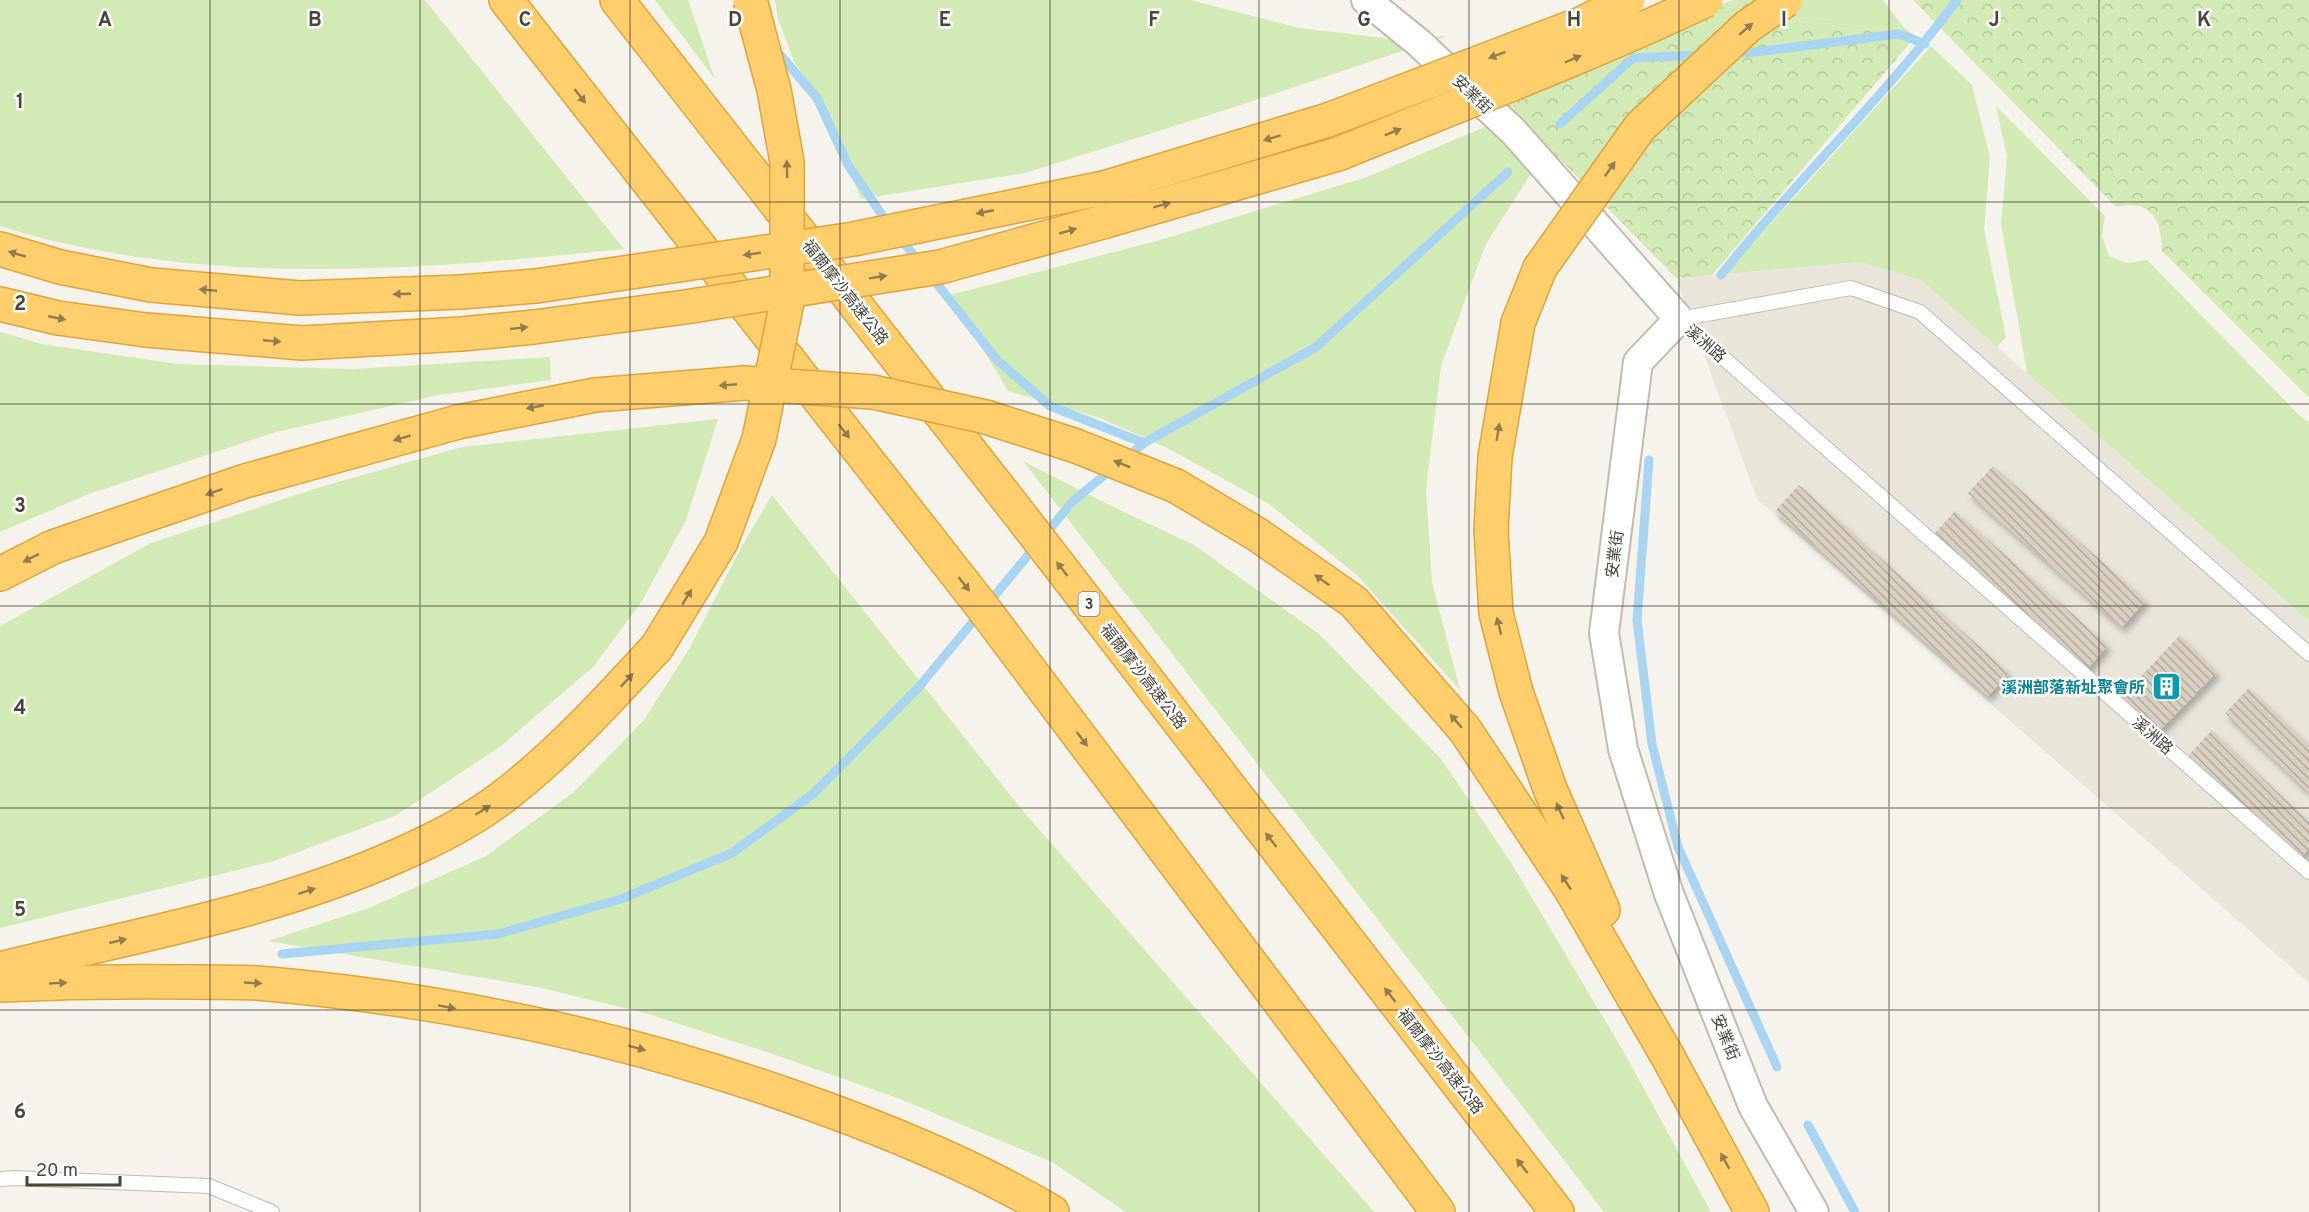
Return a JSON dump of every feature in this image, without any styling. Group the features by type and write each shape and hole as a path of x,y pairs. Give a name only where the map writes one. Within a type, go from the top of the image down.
{"highway":[{"path":"496,0 548,57"},
{"path":"506,0 548,57 980,604 1438,1212"},
{"name":"福爾摩沙高速公路","path":"617,0 1020,515 1557,1212"},
{"path":"0,969 239,913 351,877 438,838 503,797 582,729 657,647 725,532 759,439 787,302 787,162 774,90 750,0"},
{"path":"0,249 60,267 151,285 300,298 461,292 536,286 854,239 1104,189 1328,120 1583,23 1628,0"},
{"path":"0,304 58,318 102,324 302,343 461,334 534,327 685,307 940,267 1202,195 1338,154 1591,51 1706,0"},
{"path":"1668,1057 1550,789 1516,692 1496,613 1491,530 1495,457 1518,323 1540,268 1640,127 1748,26 1785,0"},
{"path":"0,574 53,547 245,481 458,422 595,396 746,383 873,392 986,417 1076,446 1176,486 1258,535 1354,602 1465,730 1570,888 1668,1057 1752,1212"},
{"path":"0,985 105,981 255,983 391,997 536,1023 637,1048 766,1087 872,1125 947,1158 1052,1212"}],"street":[{"name":"安業街","path":"1366,0 1419,43 1514,132 1679,320 1638,362 1604,633 1623,749 1669,894 1754,1106 1814,1212"}],"lane":[{"name":"溪洲路","path":"1679,320 1851,288 1920,312 2309,654"},
{"name":"溪洲路","path":"1679,320 2309,873"},
{"path":"0,1179 209,1186 272,1212"}],"shaded area":[{"path":"1860,262 1921,280 2309,621 2309,983 1757,499 1676,278"}],"green space":[{"path":"0,0 425,0 624,249 389,268 310,269 231,266 153,259 76,246 0,226"},
{"path":"655,0 688,0 715,79"},
{"path":"775,0 1190,0 1299,28 1393,39 1447,36 1238,106 1025,173 861,199 821,99 795,64 778,19"},
{"path":"1732,0 1751,0 1781,21 1904,28 1916,36 1712,275 1676,278 1505,103"},
{"path":"1751,0 1883,0 1904,28 1781,21"},
{"path":"1913,0 2309,0 2309,398 2162,251 2159,230 2152,214 2138,206 2116,207"},
{"path":"1931,46 1972,85 1990,157 1984,229 2006,337 1997,347 1921,280 1860,262 1725,274"},
{"path":"1617,71 1555,135 1485,246 1441,366 1426,490 1432,582 1460,690 1358,576 1269,504 1169,449 1100,418 1008,391 950,295 1160,240 1367,177"},
{"path":"1996,106 2105,216 2102,236 2109,256 2127,263 2147,260 2301,417 2309,422 2309,621 2027,373 2001,224 2007,157"},
{"path":"0,332 42,344 177,364 354,369 550,357 551,380 439,395 276,432 89,494 0,532"},
{"path":"718,419 686,520 642,601 594,666 501,746 397,815 274,861 0,928 0,626 151,543 317,488 462,447"},
{"path":"1023,461 1194,545 1319,634 1441,759 1510,861 1625,1054 1711,1212 1604,1212"},
{"path":"772,495 1023,811 1374,1212 1126,1212 1052,1162 900,1099 773,1054 645,1013 537,987 268,941 369,908 486,856 574,792 644,720 689,649 742,546"}],"building":[{"path":"1993,466 2146,600 2122,627 1968,493"},
{"path":"1799,485 2009,673 1988,696 1775,511"},
{"path":"1955,511 2108,645 2085,672 1931,538"},
{"name":"溪洲部落新址聚會所","path":"2180,635 2217,672 2153,737 2117,702"},
{"path":"2249,688 2309,744 2309,792 2225,713"},
{"path":"2212,730 2309,822 2309,849 2298,860 2188,756"}],"waterway":[{"path":"1721,275 1779,206 1900,71 1957,0"},
{"path":"1732,53 1899,34 1925,44"},
{"path":"775,49 817,98 848,165 889,225"},
{"path":"1560,124 1633,58 1703,55"},
{"path":"1126,458 1144,443 1316,347 1508,172"},
{"path":"900,238 921,264"},
{"path":"930,275 997,360 1050,406 1144,443"},
{"path":"1649,460 1637,620 1652,744 1678,847 1777,1067"},
{"path":"282,954 498,934 621,899 732,853 813,794 918,688 1073,501 1113,468"},
{"path":"1808,1125 1855,1212"}],"place":[{"name":"溪洲部落新址聚會所","path":"2166,687"}]}
